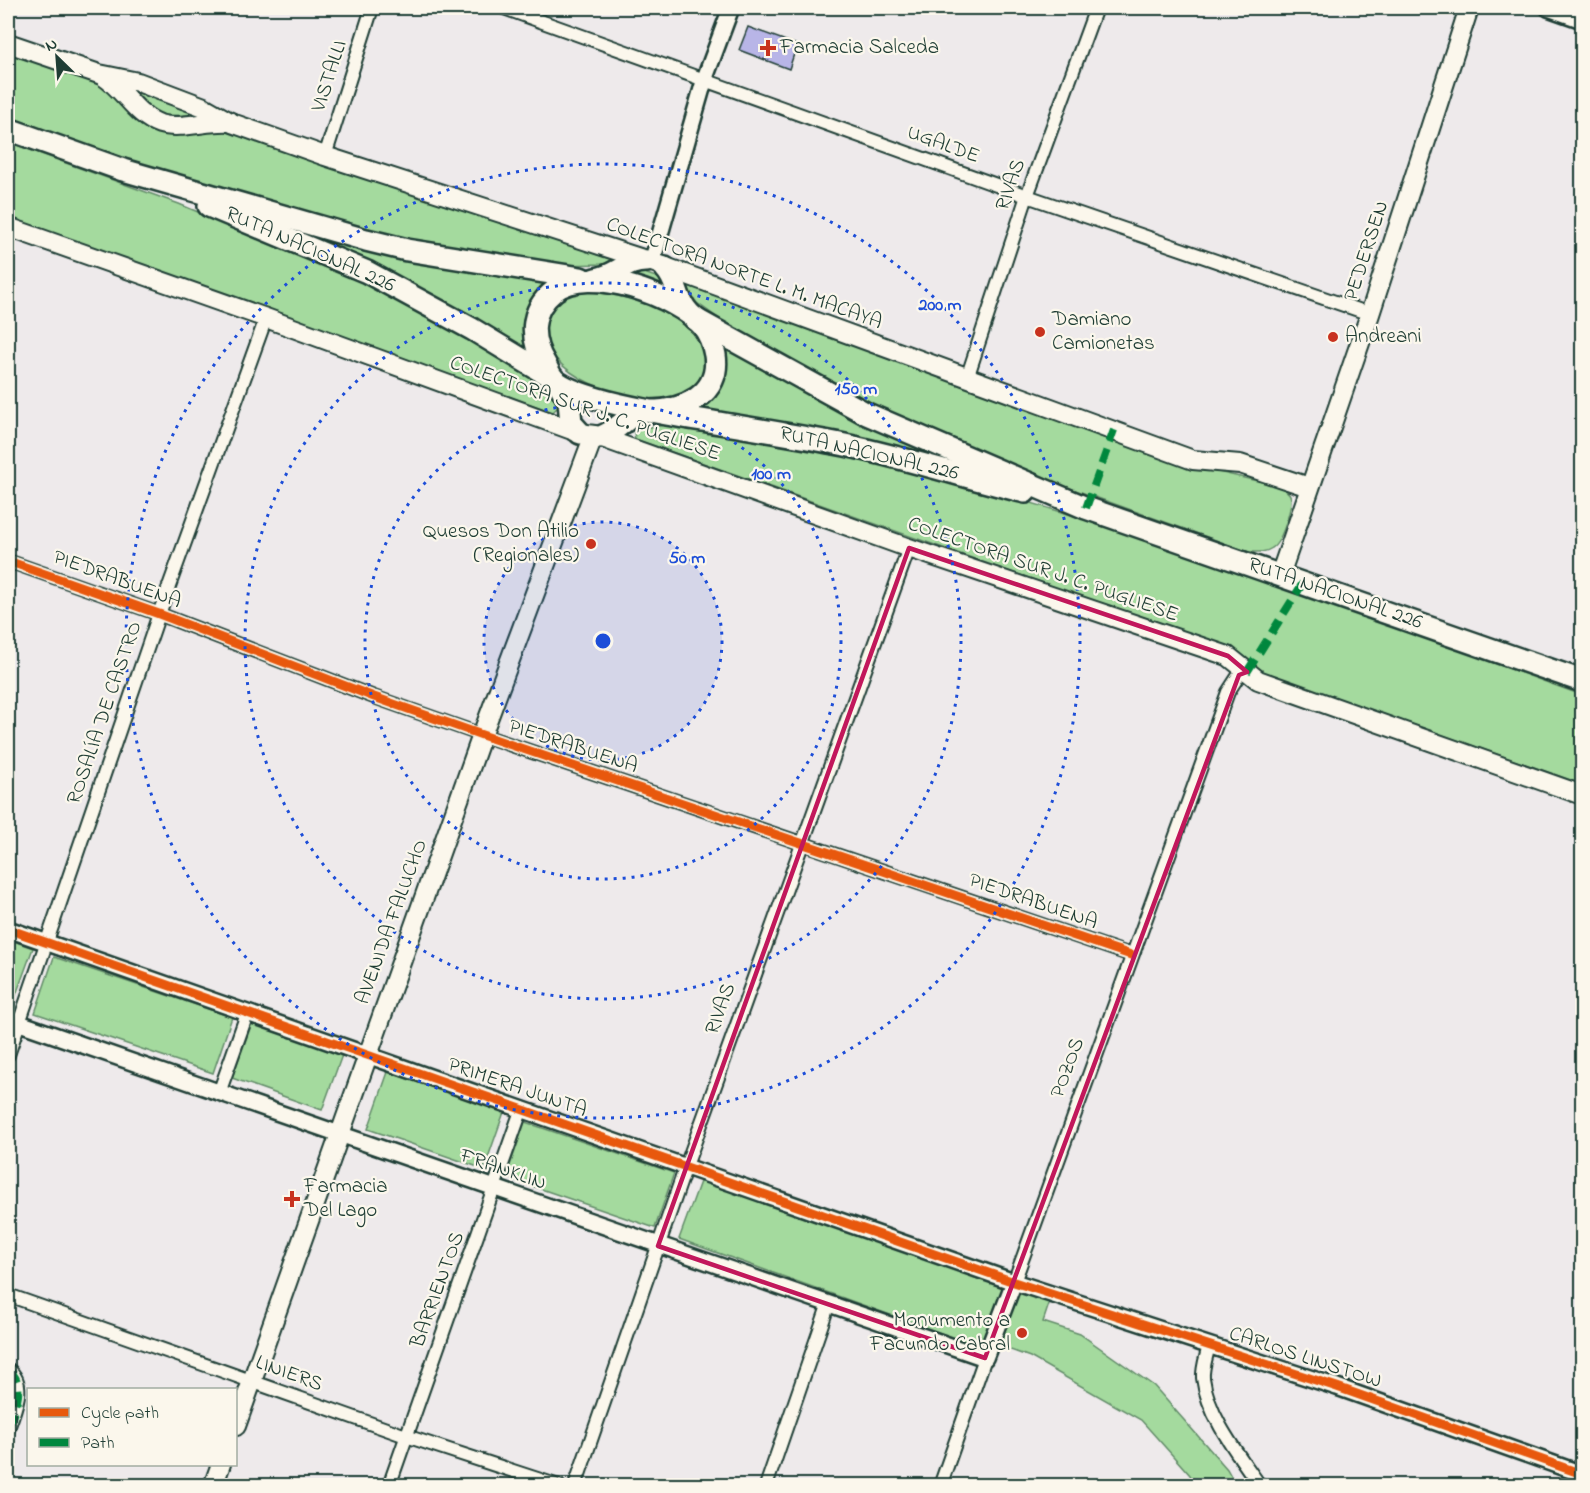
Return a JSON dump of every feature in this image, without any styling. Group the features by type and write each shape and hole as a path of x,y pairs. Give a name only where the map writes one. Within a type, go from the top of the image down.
{"highway":[{"name":"RUTA NACIONAL 226","path":"8,129 123,170 340,259 446,314 556,381 608,402 900,457 1086,508 1582,681"},
{"name":"RUTA NACIONAL 226","path":"123,170 397,248 632,288 675,306 867,414 1086,508"},
{"path":"587,279 606,277 633,262 654,264 675,281 679,300 693,317"},
{"name":"RUTA NACIONAL 226","path":"556,381 534,343 537,312 556,289 587,279"},
{"name":"RUTA NACIONAL 226","path":"646,410 669,410 691,402 705,392 714,378 716,360 713,344 693,317"},
{"path":"556,381 569,401 571,423 591,435 609,435 634,414 646,410"}],"main road":[{"name":"PEDERSEN","path":"1280,575 1370,314 1469,8"},
{"name":"COLECTORA NORTE L. M. MACAYA","path":"8,43 99,74 138,82 204,107 232,123 325,156 654,264 1194,460 1240,464 1309,488"},
{"name":"COLECTORA NORTE L. M. MACAYA","path":"99,74 118,87 140,111 159,123 168,125 214,121 232,123"},
{"name":"COLECTORA SUR J. C. PUGLIESE","path":"8,227 909,548 1228,656 1258,680 1582,795"},
{"name":"AVENIDA FALUCHO","path":"237,1423 591,435"},
{"path":"213,1485 220,1466"}],"street":[{"name":"VISTALLI","path":"325,156 372,8"},
{"name":"UGALDE","path":"504,8 705,78 1027,196 1370,314"},
{"path":"654,264 705,78 731,8"},
{"name":"RIVAS","path":"967,378 1027,196 1096,8"},
{"path":"1548,8 1582,20"},
{"name":"ROSALÍA DE CASTRO","path":"8,1055 13,1021 47,943 159,614 266,318"},
{"name":"RIVAS","path":"575,1485 686,1166 909,548"},
{"name":"PIEDRABUENA","path":"8,561 159,614 374,697 482,735 1131,955"},
{"name":"POZOS","path":"940,1485 1228,692 1239,675 1247,672"},
{"name":"PRIMERA JUNTA","path":"8,929 368,1056 522,1107 1014,1282"},
{"path":"219,1092 247,1014"},
{"name":"FRANKLIN","path":"13,1021 828,1306 985,1358"},
{"name":"BARRIENTOS","path":"389,1485 522,1107"},
{"name":"CARLOS LINSTOW","path":"1014,1282 1337,1387 1582,1474"},
{"name":"LINIERS","path":"8,1295 406,1436 559,1485"},
{"path":"766,1485 828,1306"},
{"path":"1209,1345 1203,1377 1214,1411 1233,1447 1260,1485"},
{"path":"8,1369 14,1374 19,1392 8,1429"}],"highlighted area":[{"path":"909,548 1228,656 1247,672 1239,675 985,1358 658,1246"}],"green space":[{"path":"8,50 99,83 131,111 226,127 613,260 608,264 558,265 459,253 300,213 121,157 8,117"},
{"path":"134,88 199,114 178,118 162,116 155,113 134,94"},
{"path":"8,142 179,204 400,297 550,387 558,400 558,407 553,412 547,410 8,220"},
{"path":"258,217 549,280 536,297 528,314 525,333 527,354"},
{"path":"638,271 659,278 664,291 631,274"},
{"path":"689,284 1192,466 1279,486 1288,492 1291,500 1283,532 1272,548 1249,552 1011,467 902,422 752,342 697,303 686,289"},
{"path":"583,291 641,302 681,321 701,343 705,355 705,366 694,387 671,399 657,401 640,399 600,388 563,366 551,352 545,335 548,316 562,299"},
{"path":"723,339 987,473 699,411 714,395 722,379 725,361"},
{"path":"669,425 732,432 795,444 918,472 1003,495 1253,575 1582,695 1582,784 1266,673 1224,647 635,439 634,432 639,428"},
{"path":"8,939 33,948 13,1003 8,1002"},
{"path":"54,957 232,1017 213,1073 35,1013"},
{"path":"252,1023 342,1055 322,1110 232,1078"},
{"path":"388,1072 504,1112 484,1169 368,1129"},
{"path":"525,1122 674,1173 655,1228 506,1177"},
{"path":"701,1179 1004,1287 982,1348 679,1239"},
{"path":"1017,1289 1050,1301 1043,1322 1080,1334 1154,1386 1227,1469 1236,1485 1195,1485 1190,1475 1141,1420 1030,1357 997,1345"}],"building":[{"name":"Farmacia Salceda","path":"748,27 797,45 789,69 739,50"}],"marked path":[{"path":"1086,508 1114,430"},
{"path":"1247,672 1303,583"},
{"path":"8,1369 14,1375 18,1390 18,1398 8,1429"}],"cycle path":[{"path":"8,561 159,614 374,697 482,735 1131,955"},
{"path":"8,929 1014,1282 1337,1387 1582,1474"}],"place":[{"name":"Farmacia Salceda","path":"768,48"},
{"name":"Damiano Camionetas","path":"1040,332"},
{"name":"Andreani","path":"1333,337"},
{"name":"Quesos Don Atilio (Regionales)","path":"591,544"},
{"name":"Farmacia Del Lago","path":"292,1199"},
{"name":"Monumento a Facundo Cabral","path":"1022,1333"}]}
